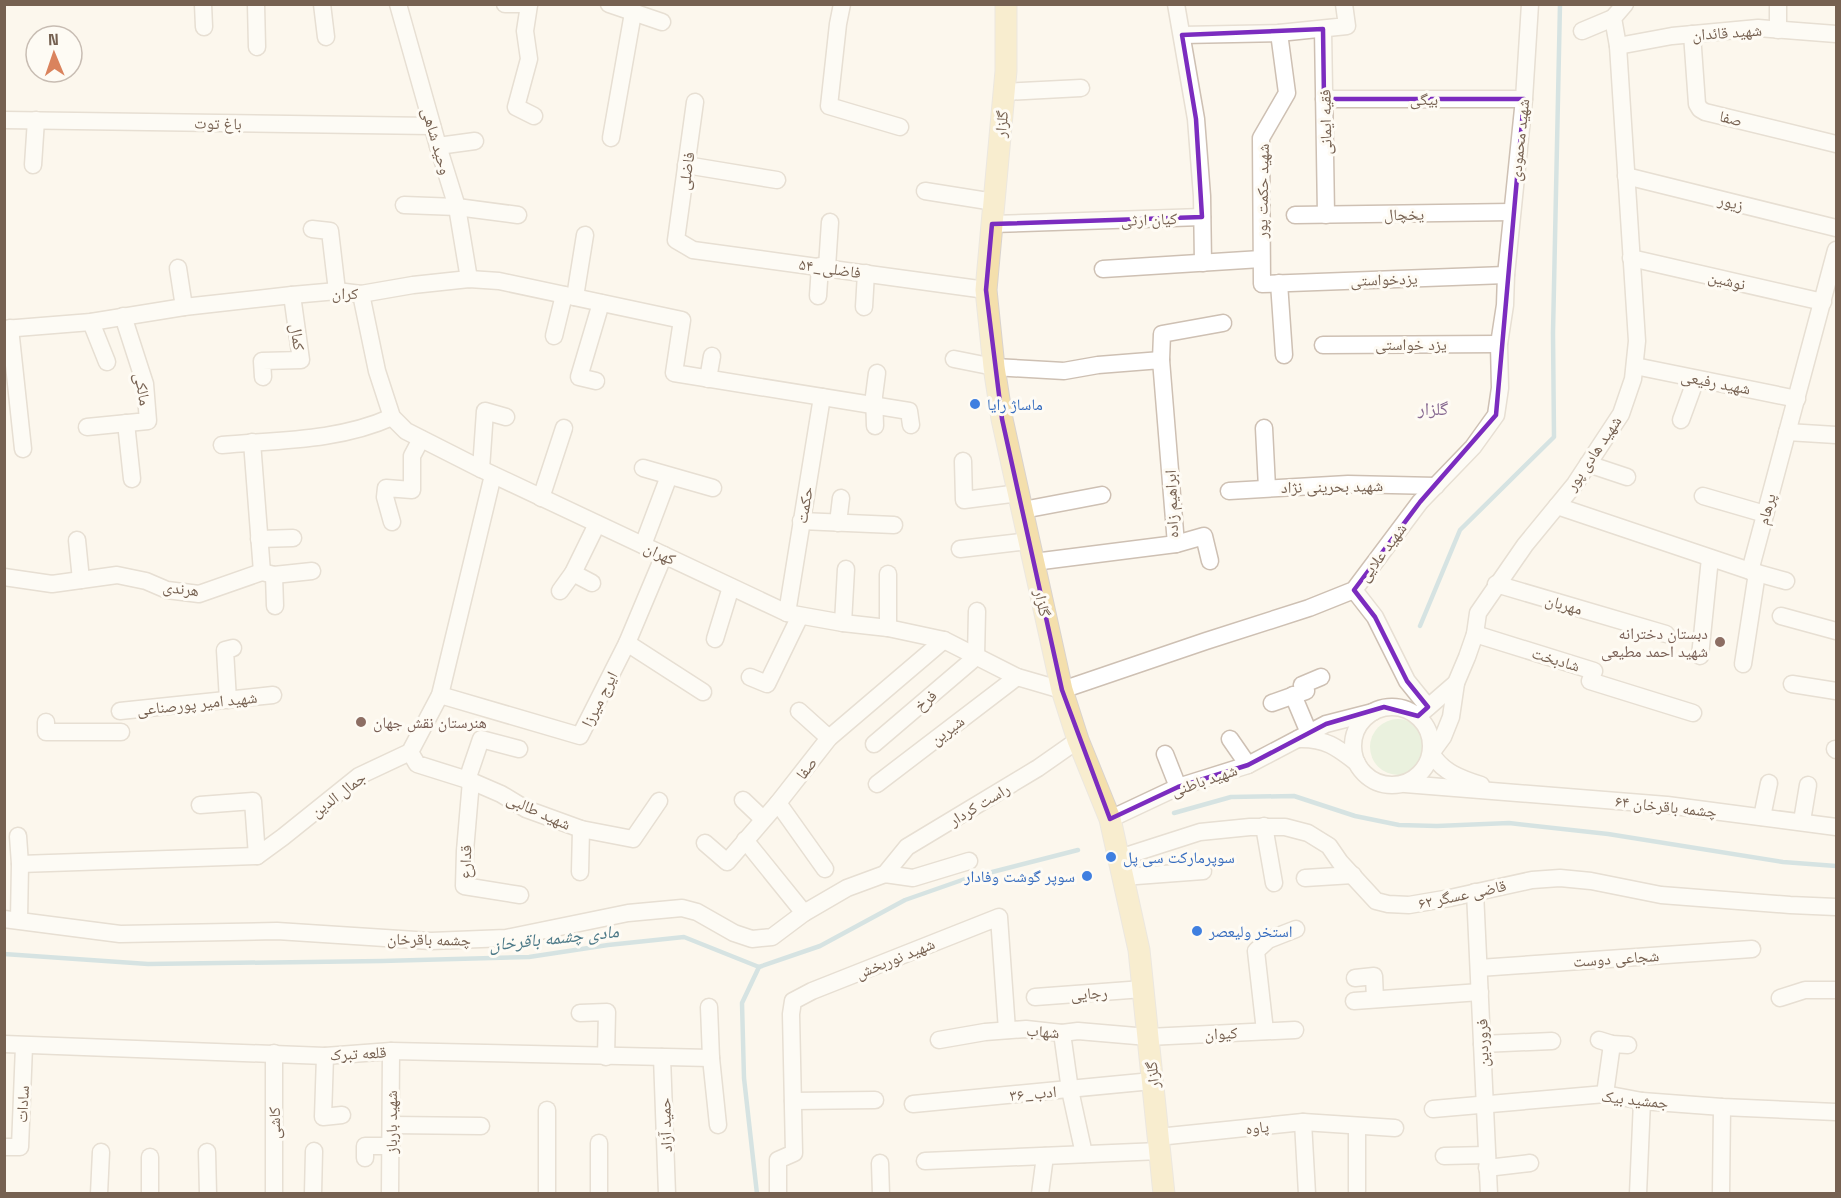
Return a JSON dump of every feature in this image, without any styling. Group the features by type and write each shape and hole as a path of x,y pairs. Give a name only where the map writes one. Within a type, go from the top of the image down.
{"main road":[{"name":"گلزار","path":"1006,4 1006,71 986,290 994,367 1002,419 1062,690 1078,740 1110,819 1141,958 1164,1194"}],"street":[{"path":"203,4 204,27"},
{"path":"256,4 257,47"},
{"path":"322,4 326,37"},
{"name":"وحید شاهی","path":"398,4 457,207 469,279"},
{"path":"505,4 529,5 525,31 529,59 516,107 534,116"},
{"path":"609,4 662,22"},
{"path":"1176,4 1196,119 1203,263"},
{"path":"1182,35 1279,33 1347,26 1344,4"},
{"name":"شهید محمودی","path":"1506,275 1524,99 1530,4"},
{"path":"1582,31 1613,18 1625,4"},
{"path":"1778,4 1778,30"},
{"path":"842,5 829,106 900,127"},
{"path":"611,138 633,12"},
{"name":"شهید هادی پور","path":"1423,712 1456,683 1475,634 1478,613 1525,545 1575,484 1621,414 1633,379 1637,341 1618,46 1613,18"},
{"name":"شهید قائدان","path":"1618,46 1672,36 1758,28 1836,34"},
{"name":"فقیه ایمانی","path":"1323,29 1326,215"},
{"name":"شهید حکمت پور","path":"1262,284 1261,138 1287,93 1279,33"},
{"name":"صفا","path":"1692,34 1697,104 1700,109 1836,144"},
{"path":"1004,92 1081,88"},
{"name":"بیگی","path":"1324,99 1524,99"},
{"name":"فاضلی","path":"676,240 694,102"},
{"name":"باغ توت","path":"4,120 432,126"},
{"path":"33,165 36,120"},
{"path":"438,146 475,141"},
{"path":"686,165 777,180"},
{"name":"زیور","path":"1626,176 1836,228"},
{"path":"925,192 994,202"},
{"path":"404,205 457,207 518,214"},
{"name":"یخچال","path":"1295,215 1512,212"},
{"name":"کیان ارثی","path":"992,224 1202,217"},
{"path":"818,296 830,222"},
{"path":"312,229 330,231 337,291"},
{"path":"554,336 569,296 585,235"},
{"name":"۵۴_فاضلی","path":"676,240 693,250 986,290"},
{"name":"نوشین","path":"1631,258 1822,302"},
{"path":"1103,269 1262,259"},
{"name":"پرهام","path":"1753,572 1765,514 1835,261"},
{"path":"178,268 184,307"},
{"path":"864,307 866,273"},
{"name":"یزدخواستی","path":"1262,284 1506,275"},
{"name":"شهید علایی","path":"1062,690 1309,608 1354,590 1420,502 1473,447 1496,415 1500,388 1499,344 1505,304 1506,275"},
{"name":"کران","path":"7,328 91,322 184,307 292,295 337,291 361,294 469,279 499,281 682,320 674,373 708,379"},
{"path":"1279,283 1284,355"},
{"path":"222,445 335,435 375,425 392,417 377,371 361,294"},
{"name":"کمال","path":"263,377 262,361 301,360 292,295"},
{"path":"596,381 579,377 601,303"},
{"name":"مالکی","path":"123,316 145,384 148,421 126,423 132,479"},
{"path":"91,322 106,362"},
{"name":"ابراهیم زاده","path":"1034,562 1176,544 1161,360 1162,334 1223,323"},
{"path":"7,328 23,449"},
{"name":"یزد خواستی","path":"1323,345 1499,344"},
{"path":"712,356 708,379 909,411 911,425"},
{"path":"954,359 994,367 1064,371 1098,365 1161,360"},
{"name":"شهید رفیعی","path":"1635,366 1797,399"},
{"path":"875,426 874,396 877,373"},
{"path":"1681,420 1696,379"},
{"name":"حکمت","path":"750,677 767,684 793,614 801,521 822,397"},
{"path":"410,752 440,695 487,472 485,411 506,417"},
{"name":"کهران","path":"392,417 406,431 487,472 793,614 888,628 944,640 1017,677 1062,690"},
{"path":"87,427 126,423"},
{"path":"541,498 564,428"},
{"path":"1264,428 1267,488"},
{"path":"1787,432 1836,435"},
{"path":"392,522 385,497 386,488 412,490 411,456 421,439"},
{"path":"252,442 259,539 275,606"},
{"path":"963,461 964,500 1021,502 1102,495"},
{"path":"1588,464 1627,477"},
{"path":"643,468 712,488"},
{"path":"643,545 669,476"},
{"name":"شهید بحرینی نژاد","path":"1229,490 1348,484 1436,486"},
{"path":"1703,496 1765,514"},
{"path":"838,523 841,498"},
{"path":"1557,506 1786,581"},
{"path":"801,521 894,525"},
{"path":"560,591 573,573 597,524"},
{"path":"1176,544 1204,536 1210,561"},
{"path":"259,539 293,538"},
{"path":"77,540 81,580"},
{"path":"960,549 1029,541"},
{"name":"ایرج میرزا","path":"440,695 580,736 627,643 664,555"},
{"path":"1700,656 1710,558"},
{"path":"843,623 846,569"},
{"name":"هرندی","path":"4,577 52,584 117,575 146,581 167,590 199,594 268,573 312,571"},
{"path":"1743,664 1753,572"},
{"path":"573,573 592,583"},
{"path":"888,574 888,628"},
{"name":"مهربان","path":"1496,584 1666,634"},
{"path":"715,639 731,587"},
{"path":"1354,590 1375,617 1423,712 1431,738 1432,753 1444,770 1496,790"},
{"path":"976,657 977,611"},
{"path":"1781,616 1836,631"},
{"name":"شادبخت","path":"1475,634 1594,671 1590,681 1692,713"},
{"name":"صفا","path":"705,843 727,862 778,803 829,738 944,640"},
{"path":"627,643 703,692"},
{"path":"228,700 225,650 233,648"},
{"name":"فرخ","path":"874,744 976,657"},
{"name":"شیرین","path":"877,784 1017,677"},
{"path":"1272,702 1306,691 1302,685 1321,677"},
{"path":"1423,712 1384,707 1363,719 1353,740 1353,752 1363,772 1381,784 1392,786 1405,784 1422,773 1443,737 1451,717 1456,683"},
{"path":"1792,684 1836,691"},
{"name":"شهید امیر پورصناعی","path":"120,711 273,695"},
{"path":"1293,695 1303,736 1326,742 1357,763"},
{"path":"799,711 829,738"},
{"name":"شهید باطنی","path":"1110,819 1178,787 1248,765 1326,724 1373,712"},
{"path":"46,722 46,732 121,732"},
{"path":"469,781 481,739 519,749"},
{"path":"1230,739 1248,765"},
{"name":"راست کردار","path":"885,874 908,847 1038,768 1078,740"},
{"name":"شهید طالبی","path":"410,752 417,764 469,781 501,794 526,809 581,829 633,839 659,801"},
{"name":"جمال الدین","path":"257,855 359,776 410,752"},
{"path":"1165,754 1178,787"},
{"name":"قدارع","path":"469,781 464,886 520,895"},
{"path":"1762,817 1769,783"},
{"path":"1405,784 1437,788 1496,790"},
{"path":"1802,821 1808,784"},
{"name":"چشمه باقرخان ۶۴","path":"1496,790 1667,806 1836,827"},
{"path":"743,800 763,819"},
{"path":"20,864 257,855 253,801 200,805"},
{"path":"778,803 825,869"},
{"path":"1264,826 1274,883"},
{"name":"قاضی عسگر ۶۲","path":"1121,868 1200,832 1285,826 1308,833 1329,846 1376,901 1388,904 1409,905 1532,880 1560,878 1591,881 1661,895 1836,907"},
{"path":"580,872 581,829"},
{"path":"12,920 20,864 18,836"},
{"path":"745,840 804,913"},
{"name":"چشمه باقرخان","path":"12,920 120,934 277,932 431,941 506,938 628,913 682,908 697,912 734,933 752,939 772,937 804,913 848,888 885,874 913,878 969,861"},
{"path":"1121,868 1203,871"},
{"path":"1305,878 1353,876"},
{"name":"فروردین","path":"1474,892 1489,1194"},
{"name":"شهید نوربخش","path":"793,1101 791,1014 793,1001 812,991 999,917 1007,1030"},
{"path":"1265,1031 1256,951 1268,940 1296,929"},
{"name":"شجاعی دوست","path":"1479,968 1752,949"},
{"path":"1355,978 1374,976 1375,999"},
{"name":"رجایی","path":"1035,997 1143,989"},
{"path":"1780,998 1805,990 1836,990"},
{"path":"1354,1001 1480,992"},
{"path":"710,1007 711,1058 718,1125"},
{"path":"580,1012 607,1012 606,1056"},
{"name":"شهاب","path":"939,1040 985,1032 1026,1029 1062,1033 1148,1036"},
{"name":"کیوان","path":"1148,1036 1295,1029"},
{"path":"1062,1033 1070,1090 1084,1154"},
{"path":"1482,1044 1552,1041"},
{"path":"1605,1094 1613,1043"},
{"name":"قلعه تبرک","path":"4,1044 325,1056 391,1051 711,1058"},
{"name":"سادات","path":"4,1146 20,1147 24,1046"},
{"name":"شهید بارباز","path":"390,1194 391,1051"},
{"name":"کاشی","path":"274,1053 274,1194"},
{"path":"325,1056 323,1117 342,1115"},
{"name":"حمید آزاد","path":"662,1058 667,1194"},
{"name":"۳۶_ادب","path":"913,1104 1152,1081"},
{"name":"جمشید بیک","path":"1433,1109 1605,1094 1642,1101 1836,1112"},
{"path":"778,1194 778,1160 794,1153 793,1101 875,1100"},
{"path":"1638,1194 1642,1101"},
{"path":"1721,1194 1722,1107"},
{"path":"547,1110 547,1194"},
{"path":"1303,1122 1307,1194"},
{"name":"پاوه","path":"925,1161 1084,1154 1303,1122 1395,1128"},
{"path":"391,1125 481,1126"},
{"path":"1357,1126 1357,1191"},
{"path":"599,1143 599,1194"},
{"path":"365,1158 365,1146 391,1146"},
{"path":"313,1194 314,1151"},
{"path":"99,1194 101,1152"},
{"path":"207,1152 208,1194"},
{"path":"1443,1155 1487,1161 1530,1163"},
{"path":"1040,1194 1045,1156"},
{"path":"150,1157 150,1194"},
{"path":"880,1163 881,1194"}],"highlighted area":[{"path":"1323,29 1324,99 1524,99 1496,415 1420,502 1354,590 1375,617 1407,681 1428,707 1418,716 1384,707 1326,724 1248,765 1178,787 1110,819 1062,690 1002,419 986,290 992,224 1202,217 1196,119 1182,35"}],"green space":[{"path":"1392,719 1404,719 1414,723 1422,731 1426,747 1422,763 1414,771 1404,775 1392,775 1382,771 1374,763 1370,753 1370,741 1374,731 1382,723"}],"waterway":[{"path":"1420,626 1460,530 1554,437 1553,333 1560,4"},
{"path":"1174,813 1231,797 1294,796 1355,816 1399,825 1509,823 1608,834 1783,862 1836,866"},
{"name":"مادی چشمه باقرخان","path":"4,954 148,964 382,961 529,957 684,937 759,967 820,946 905,900 965,879 1078,850"},
{"path":"757,1194 744,1078 742,1003 759,967"}],"place":[{"name":"ماساژ رایا","path":"975,404"},
{"name":"دبستان دخترانه شهید احمد مطیعی","path":"1720,642"},
{"name":"هنرستان نقش جهان","path":"361,722"},
{"name":"سوپرمارکت سی پل","path":"1111,857"},
{"name":"سوپر گوشت وفادار","path":"1087,876"},
{"name":"استخر ولیعصر","path":"1197,931"}],"district":[{"name":"گلزار","path":"1433,409"}]}
